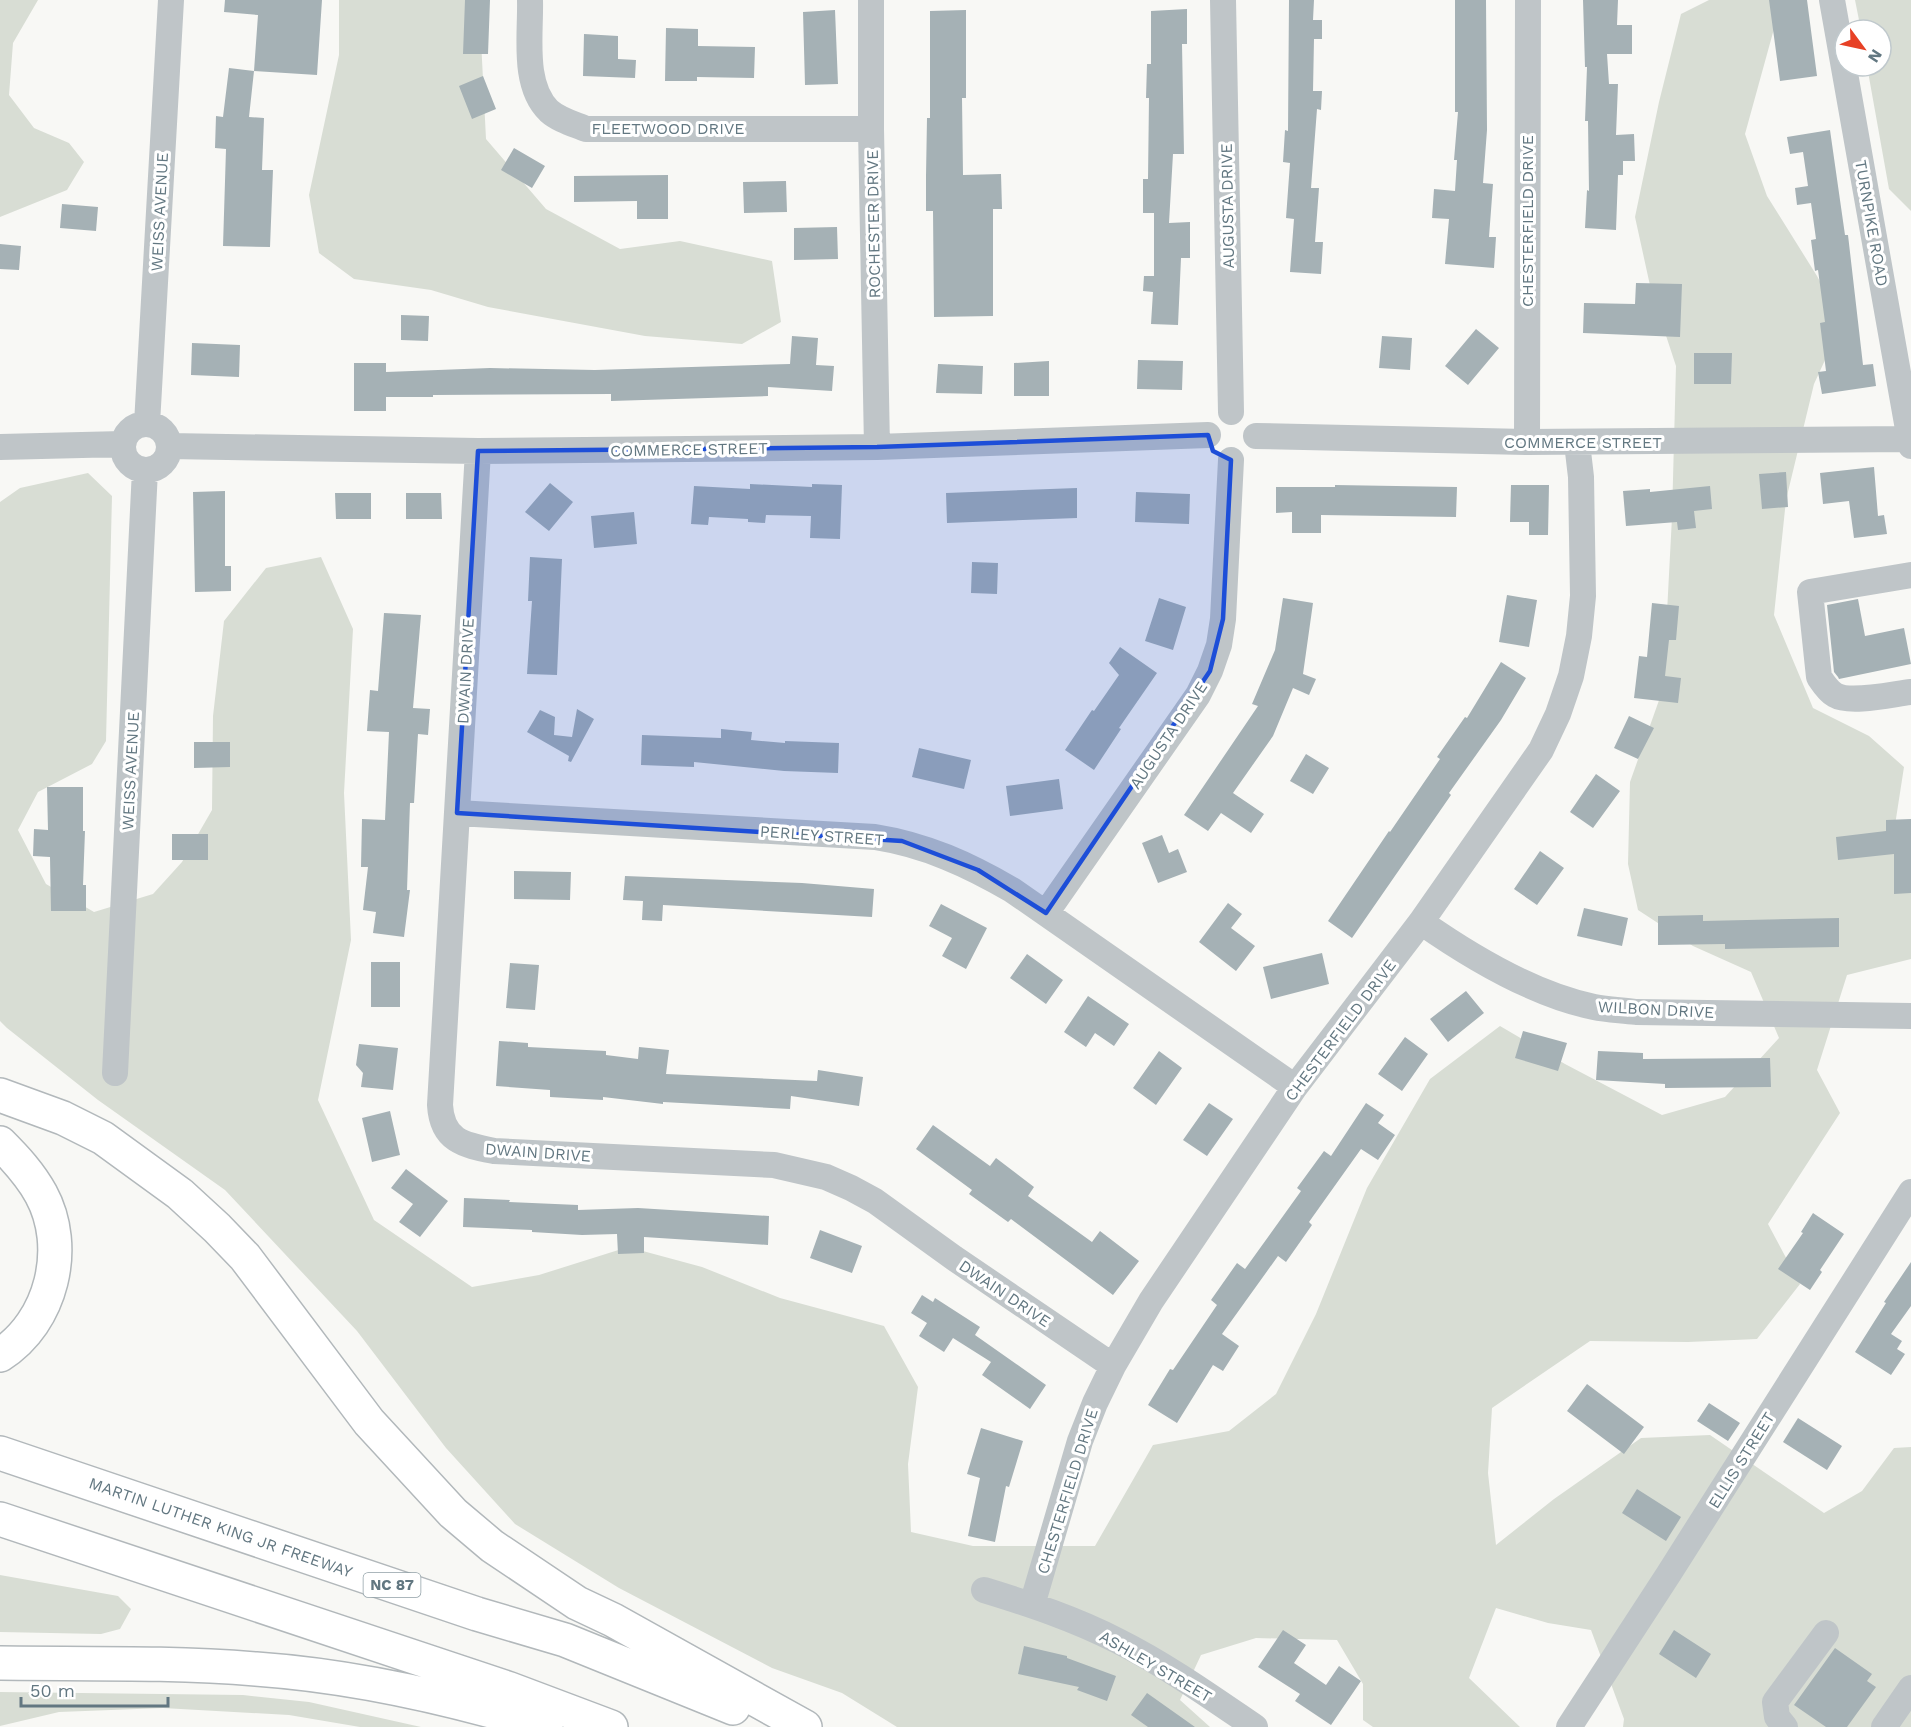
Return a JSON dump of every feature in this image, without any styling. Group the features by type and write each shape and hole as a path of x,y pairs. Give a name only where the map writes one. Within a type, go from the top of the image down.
{"highway":[{"path":"0,1095 63,1118 103,1138 180,1194 245,1257 369,1422 453,1513 492,1546 578,1603 613,1620 805,1727"},
{"path":"0,1143 22,1165 42,1195 52,1223 55,1257 48,1295 32,1324 10,1348 0,1355"},
{"name":"MARTIN LUTHER KING JR FREEWAY","path":"0,1453 477,1614 565,1640 779,1727"},
{"path":"0,1519 510,1689 611,1727"},
{"path":"0,1663 171,1665 307,1674 398,1689 507,1715 546,1727"}],"street":[{"name":"WEISS AVENUE","path":"147,424 171,0"},
{"name":"FLEETWOOD DRIVE","path":"530,0 531,77 534,90 550,112 586,129 871,129"},
{"name":"ROCHESTER DRIVE","path":"871,0 877,447"},
{"name":"AUGUSTA DRIVE","path":"1223,0 1232,412"},
{"name":"CHESTERFIELD DRIVE","path":"1527,442 1528,0"},
{"name":"TURNPIKE ROAD","path":"1832,0 1910,442"},
{"path":"1232,412 1244,415 1250,420 1257,436 1252,450 1246,456 1231,460 1219,457 1213,451 1208,435 1216,418 1232,412"},
{"path":"147,424 163,432 169,446 165,459 159,465 145,470 132,465 126,459 123,444 126,434 132,429 147,424"},
{"name":"COMMERCE STREET","path":"169,446 478,451 877,447 1208,435"},
{"name":"COMMERCE STREET","path":"1257,436 1527,442 1910,442"},
{"name":"CHESTERFIELD DRIVE","path":"1032,1605 1080,1441 1113,1366 1151,1301 1295,1087 1421,922 1540,750 1558,714 1571,676 1579,636 1583,596 1581,477 1577,442"},
{"path":"0,447 123,444"},
{"name":"DWAIN DRIVE","path":"478,451 440,1105 441,1118 446,1130 456,1140 468,1146 494,1151 774,1166 826,1177 874,1201 1113,1366"},
{"name":"AUGUSTA DRIVE","path":"1046,913 1198,695 1210,671 1219,645 1223,619 1231,460"},
{"name":"WEISS AVENUE","path":"115,1073 145,470"},
{"path":"1911,575 1810,592 1819,677 1835,696 1849,699 1911,692"},
{"name":"PERLEY STREET","path":"457,813 875,837 902,841 978,870 1012,890 1295,1087"},
{"name":"WILBON DRIVE","path":"1421,922 1448,941 1532,987 1596,1008 1636,1012 1911,1016"},
{"name":"ELLIS STREET","path":"1569,1727 1911,1192"},
{"name":"ASHLEY STREET","path":"984,1590 1070,1618 1119,1641 1165,1667 1255,1727"},
{"path":"1785,1727 1777,1718 1775,1702 1826,1632"},
{"path":"1884,1727 1909,1694"}],"highlighted area":[{"path":"1208,435 1213,451 1231,460 1223,619 1210,671 1046,913 978,870 902,841 457,813 478,451 877,447"}],"shaded area":[{"path":"0,0 38,0 13,43 9,95 34,128 69,143 84,162 67,190 0,217"},
{"path":"339,0 479,0 486,139 546,209 620,249 680,241 772,261 781,322 742,344 645,336 488,307 431,290 354,279 319,253 309,195 339,55"},
{"path":"1709,0 1770,0 1780,7 1745,134 1767,196 1817,276 1842,323 1814,384 1786,500 1774,615 1813,708 1869,736 1904,767 1893,838 1911,883 1911,959 1847,975 1817,1070 1840,1113 1768,1224 1800,1284 1757,1339 1688,1342 1590,1341 1492,1408 1488,1473 1496,1545 1554,1499 1641,1438 1710,1435 1824,1513 1862,1491 1894,1448 1911,1447 1911,1727 1623,1727 1624,1719 1591,1630 1548,1623 1496,1608 1469,1678 1520,1727 1373,1727 1363,1720 1363,1684 1337,1640 1256,1638 1201,1655 1180,1700 1210,1727 897,1727 842,1693 772,1668 619,1588 515,1524 446,1448 357,1331 225,1190 98,1100 0,1021 0,502 20,488 88,473 112,496 106,741 92,764 38,792 18,830 46,884 94,912 153,894 182,862 212,810 213,716 224,621 266,568 321,557 353,629 344,793 351,940 318,1100 374,1220 472,1287 539,1275 628,1247 702,1267 780,1298 884,1326 918,1387 908,1464 911,1532 973,1546 1095,1546 1153,1445 1229,1431 1276,1394 1316,1314 1367,1188 1430,1079 1500,1026 1565,1064 1662,1115 1725,1097 1779,1038 1751,972 1693,946 1638,910 1628,864 1630,782 1663,689 1672,517 1676,366 1651,290 1635,217 1659,102 1681,14"},
{"path":"1855,0 1911,0 1911,211 1889,189 1869,78 1893,78 1893,18 1859,18"},
{"path":"0,1575 118,1596 131,1609 120,1629 101,1634 0,1632"},
{"path":"0,1692 243,1695 309,1702 421,1727 360,1727 289,1715 163,1708 59,1712 0,1726"}],"building":[{"path":"225,0 322,0 317,75 254,71 258,15 224,12"},
{"path":"465,0 490,0 488,54 463,54"},
{"path":"1289,0 1314,0 1313,20 1322,20 1322,39 1314,39 1313,91 1322,91 1321,110 1317,109 1311,188 1319,188 1315,242 1323,242 1321,274 1290,272 1294,219 1286,218 1290,163 1283,162 1285,130 1288,131"},
{"path":"1455,0 1486,0 1487,130 1483,183 1493,184 1489,237 1496,237 1494,268 1445,264 1449,219 1432,218 1434,189 1455,191 1457,160 1454,160 1458,112 1455,112"},
{"path":"1583,0 1618,0 1617,25 1632,25 1632,54 1607,54 1609,84 1618,84 1616,135 1634,134 1635,161 1623,161 1623,175 1618,175 1616,230 1585,228 1587,190 1589,191 1588,121 1585,121 1587,67 1585,67"},
{"path":"1769,0 1807,0 1817,76 1780,81"},
{"path":"1187,9 1187,44 1182,44 1184,154 1173,154 1169,223 1190,222 1190,258 1181,258 1178,325 1151,324 1153,292 1143,291 1144,276 1154,276 1154,213 1143,213 1143,179 1148,179 1149,98 1146,98 1147,64 1151,64 1151,11"},
{"path":"835,10 838,84 805,85 803,12"},
{"path":"966,10 966,98 962,98 963,175 1001,174 1002,209 993,209 993,316 934,317 933,211 926,211 927,118 930,118 930,11"},
{"path":"666,28 698,29 698,46 755,47 754,78 697,77 697,81 665,81"},
{"path":"584,34 618,36 618,59 636,60 635,78 583,76"},
{"path":"229,68 254,71 249,117 264,118 262,170 273,170 270,247 223,246 226,149 215,148 216,116 223,117"},
{"path":"483,76 496,109 472,119 459,86"},
{"path":"1830,130 1845,235 1848,235 1863,365 1873,364 1876,386 1822,394 1818,372 1826,371 1820,323 1825,322 1818,270 1815,271 1811,240 1816,239 1811,203 1797,205 1795,188 1808,186 1803,152 1790,154 1787,137"},
{"path":"514,148 545,166 532,188 501,170"},
{"path":"668,175 668,219 637,219 637,201 574,202 574,176"},
{"path":"786,181 787,212 744,213 743,182"},
{"path":"62,204 98,207 96,231 60,228"},
{"path":"837,227 838,259 794,260 794,228"},
{"path":"0,244 21,246 19,270 0,269"},
{"path":"1636,283 1682,284 1680,337 1583,333 1584,303 1635,304"},
{"path":"401,315 429,316 428,341 401,340"},
{"path":"1476,329 1499,348 1468,385 1445,366"},
{"path":"792,336 818,338 816,365 834,366 832,391 768,387 768,396 611,401 611,394 433,395 433,397 386,397 386,411 354,411 354,363 386,363 386,372 490,368 595,370 790,364"},
{"path":"1382,336 1412,338 1410,370 1379,368"},
{"path":"192,343 240,345 239,377 191,375"},
{"path":"1694,353 1732,353 1731,384 1694,384"},
{"path":"1138,360 1183,361 1182,390 1137,389"},
{"path":"1049,361 1049,396 1014,396 1014,363"},
{"path":"938,364 983,366 982,394 936,393"},
{"path":"1874,467 1878,516 1884,515 1887,534 1854,538 1849,501 1823,504 1820,473"},
{"path":"1786,472 1788,507 1762,509 1759,474"},
{"path":"550,483 573,502 549,531 525,512"},
{"path":"750,484 812,487 812,484 842,485 840,539 810,538 811,516 766,515 765,523 748,522 748,519 709,517 708,525 691,524 694,486 750,489"},
{"path":"1335,485 1457,487 1456,517 1321,515 1321,533 1292,533 1292,512 1276,513 1276,487 1335,487"},
{"path":"1511,485 1549,485 1548,535 1529,535 1529,522 1510,522"},
{"path":"1710,486 1712,509 1694,511 1696,528 1678,530 1677,522 1626,526 1623,491 1650,489 1650,492"},
{"path":"1077,488 1077,518 947,523 946,493"},
{"path":"225,491 225,566 231,566 231,591 195,592 193,492"},
{"path":"1136,492 1190,494 1189,524 1135,522"},
{"path":"335,493 371,493 371,519 336,519"},
{"path":"406,493 441,493 442,519 406,519"},
{"path":"634,512 637,544 594,548 591,516"},
{"path":"530,557 562,559 557,675 527,674 532,601 528,601"},
{"path":"972,562 998,563 997,594 971,593"},
{"path":"1507,595 1537,600 1529,647 1499,642"},
{"path":"1159,598 1186,607 1173,650 1145,641"},
{"path":"1283,598 1313,603 1303,674 1316,679 1309,695 1293,688 1273,736 1233,793 1264,814 1251,833 1221,813 1208,831 1184,815 1258,706 1252,704 1275,650"},
{"path":"1858,599 1865,636 1904,628 1911,664 1839,679 1834,672 1827,605"},
{"path":"1652,603 1679,606 1676,640 1669,640 1665,676 1681,678 1678,703 1634,698 1639,656 1647,657"},
{"path":"384,613 421,615 413,708 430,709 428,735 418,734 414,803 410,803 407,890 410,890 404,937 373,933 376,912 363,910 368,867 361,867 362,819 385,820 389,732 367,731 370,690 378,691"},
{"path":"1120,647 1157,673 1119,728 1121,729 1094,770 1065,750 1119,675 1109,663"},
{"path":"1501,662 1526,678 1501,720 1449,793 1451,795 1352,938 1328,921 1440,759 1437,757 1465,717 1467,718"},
{"path":"577,709 594,719 571,762 568,761 569,756 527,732 540,710 555,717 554,735 572,737"},
{"path":"1629,716 1654,728 1638,759 1614,748"},
{"path":"721,729 752,732 751,740 785,743 785,741 839,743 838,773 784,771 694,762 694,767 641,765 642,735 721,738"},
{"path":"194,742 230,742 230,767 194,768"},
{"path":"919,748 971,760 964,789 912,777"},
{"path":"1306,754 1329,768 1313,794 1290,781"},
{"path":"1596,774 1620,791 1593,828 1570,812"},
{"path":"1059,779 1063,809 1010,816 1006,786"},
{"path":"47,787 83,787 83,831 85,831 83,885 86,885 86,911 51,911 50,857 33,856 34,829 48,830"},
{"path":"1911,819 1911,893 1894,894 1894,854 1838,860 1836,837 1886,831 1886,820"},
{"path":"172,834 208,834 208,860 172,860"},
{"path":"1162,835 1169,853 1178,849 1187,872 1158,883 1142,843"},
{"path":"1540,851 1564,868 1537,905 1514,889"},
{"path":"514,871 571,872 570,900 514,899"},
{"path":"625,876 802,883 874,889 872,917 663,905 662,921 642,920 643,901 623,900"},
{"path":"1228,903 1242,914 1231,928 1255,946 1236,971 1199,942"},
{"path":"941,904 987,928 966,969 942,956 952,938 929,926"},
{"path":"1584,908 1628,918 1622,946 1577,936"},
{"path":"1703,915 1703,921 1839,918 1839,947 1725,949 1725,944 1658,945 1658,916"},
{"path":"1322,953 1329,984 1271,999 1263,967"},
{"path":"1027,954 1063,980 1046,1004 1010,978"},
{"path":"371,962 400,962 400,1007 371,1007"},
{"path":"510,963 539,965 535,1010 506,1008"},
{"path":"1466,991 1484,1013 1448,1042 1430,1019"},
{"path":"1088,996 1129,1024 1114,1046 1095,1033 1086,1047 1064,1032"},
{"path":"1523,1031 1567,1043 1558,1071 1515,1058"},
{"path":"1405,1037 1428,1054 1402,1091 1378,1074"},
{"path":"499,1041 528,1043 528,1047 606,1051 606,1055 638,1059 639,1047 669,1050 666,1074 817,1081 818,1070 863,1077 859,1106 791,1096 790,1109 663,1102 663,1104 603,1097 603,1100 550,1097 550,1090 496,1086"},
{"path":"359,1044 398,1048 393,1090 361,1087 363,1073 356,1065"},
{"path":"1159,1051 1182,1068 1156,1105 1133,1088"},
{"path":"1598,1051 1643,1053 1643,1059 1770,1058 1771,1087 1665,1088 1665,1084 1596,1080"},
{"path":"1209,1103 1233,1119 1207,1156 1183,1140"},
{"path":"1366,1103 1384,1115 1378,1123 1395,1135 1378,1160 1361,1149 1309,1222 1312,1225 1286,1262 1278,1256 1222,1334 1239,1346 1223,1371 1213,1365 1177,1423 1148,1405 1170,1369 1173,1370 1217,1305 1211,1300 1237,1263 1245,1269 1301,1191 1297,1188 1324,1151 1331,1156"},
{"path":"390,1111 400,1155 372,1162 362,1118"},
{"path":"933,1125 990,1166 996,1158 1034,1187 1028,1196 1092,1242 1100,1231 1139,1261 1113,1295 1011,1219 1008,1222 969,1194 972,1190 916,1149"},
{"path":"406,1169 448,1201 420,1237 399,1222 413,1204 391,1188"},
{"path":"464,1198 578,1205 578,1210 638,1208 769,1216 768,1245 644,1237 644,1253 618,1254 617,1234 582,1235 463,1227"},
{"path":"1813,1213 1844,1234 1820,1270 1822,1272 1810,1290 1778,1269 1803,1233 1801,1232"},
{"path":"820,1230 862,1246 852,1273 810,1258"},
{"path":"1911,1262 1911,1306 1891,1334 1902,1341 1897,1349 1905,1354 1891,1375 1855,1352"},
{"path":"922,1295 933,1302 935,1298 980,1327 975,1335 1046,1385 1030,1409 982,1375 991,1362 953,1338 944,1352 919,1336 927,1323 911,1313"},
{"path":"1587,1384 1644,1427 1624,1454 1567,1411"},
{"path":"1709,1403 1740,1423 1728,1441 1697,1421"},
{"path":"1798,1418 1842,1446 1827,1470 1783,1442"},
{"path":"981,1428 1023,1441 1009,1487 1006,1486 995,1542 968,1536 980,1478 967,1474"},
{"path":"1637,1489 1681,1517 1666,1541 1622,1513"},
{"path":"1283,1630 1306,1645 1294,1663 1326,1685 1339,1666 1361,1681 1331,1725 1295,1701 1300,1694 1258,1667"},
{"path":"1674,1630 1711,1654 1696,1678 1659,1654"},
{"path":"1024,1646 1067,1656 1067,1658 1116,1676 1107,1701 1077,1690 1079,1687 1018,1674"},
{"path":"1835,1648 1872,1674 1867,1681 1876,1687 1847,1727 1826,1727 1794,1705"},
{"path":"1147,1693 1195,1727 1148,1727 1131,1715"}]}
